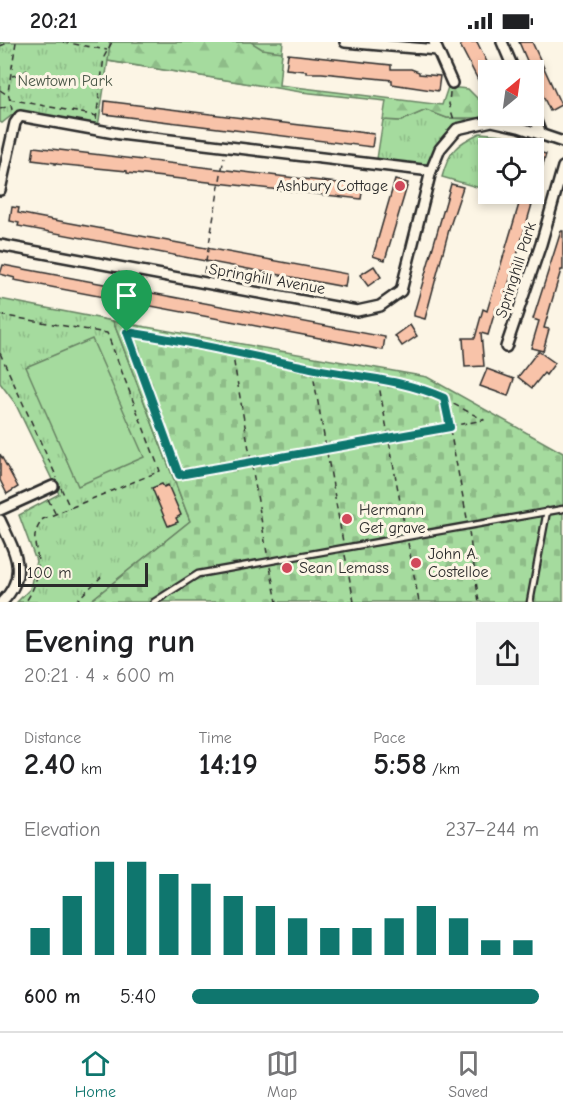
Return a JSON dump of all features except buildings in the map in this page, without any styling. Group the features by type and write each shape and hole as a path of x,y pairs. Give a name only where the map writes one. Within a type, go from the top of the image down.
{"street":[{"path":"345,42 436,46 452,83"},
{"path":"502,42 510,60"},
{"path":"0,190 15,123 20,116 94,130 431,171"},
{"path":"457,129 492,122 563,142"},
{"path":"538,126 541,134"},
{"name":"Springhill Avenue","path":"0,245 357,311 380,306 401,291 431,171 440,149 457,129"},
{"name":"Springhill Park","path":"506,347 541,244 563,167"},
{"path":"0,510 53,486"},
{"path":"0,520 12,546 18,572 14,587 2,602"}],"lane":[{"path":"154,602 198,574 563,509"},
{"path":"530,602 548,511"}],"path":[{"path":"0,46 10,42"},
{"path":"0,109 10,106 11,76 16,42"},
{"path":"63,42 107,51"},
{"path":"94,130 104,57 112,42"},
{"path":"11,76 25,73 27,70"},
{"path":"452,83 449,104 457,129"},
{"path":"0,90 9,98 96,116"},
{"path":"203,282 226,147"},
{"path":"0,315 107,333 160,471 43,519 35,530 34,545 39,567 29,598 25,602"},
{"path":"127,332 232,351 312,368 422,387 484,420 179,475 127,332"},
{"path":"232,351 277,602"},
{"path":"0,353 70,508"},
{"path":"312,368 354,602"},
{"path":"378,380 419,602"},
{"path":"444,398 468,526 479,602"},
{"path":"43,490 56,514"},
{"path":"75,602 100,577"}],"green space":[{"name":"Newtown Park","path":"0,42 283,42 278,88 108,61 98,127 17,111 2,123 0,122"},
{"path":"110,42 251,42 262,49 282,52 279,85 442,105 448,87 468,89 478,99 478,118 447,118 426,110 401,121 383,120 386,101 301,92 108,61"},
{"path":"426,110 447,118 467,119 444,138 429,163 423,165 377,159 383,120 401,121"},
{"path":"480,133 503,135 502,138 478,138 478,187 442,177 451,155 465,141"},
{"path":"0,299 113,321 190,521 89,602 17,602 30,589 36,561 19,515 59,494 15,403 0,383"},
{"path":"113,321 427,377 563,453 563,602 89,602 190,521"},
{"path":"92,339 144,457 78,486 26,367"}],"place":[{"name":"Ashbury Cottage","path":"400,186"},
{"name":"Hermann Get grave","path":"347,519"},
{"name":"John A. Costelloe","path":"416,563"},
{"name":"Sean Lemass","path":"287,568"}],"route":[{"path":"127,332 422,387 444,398 450,427 179,475 127,332"}]}
